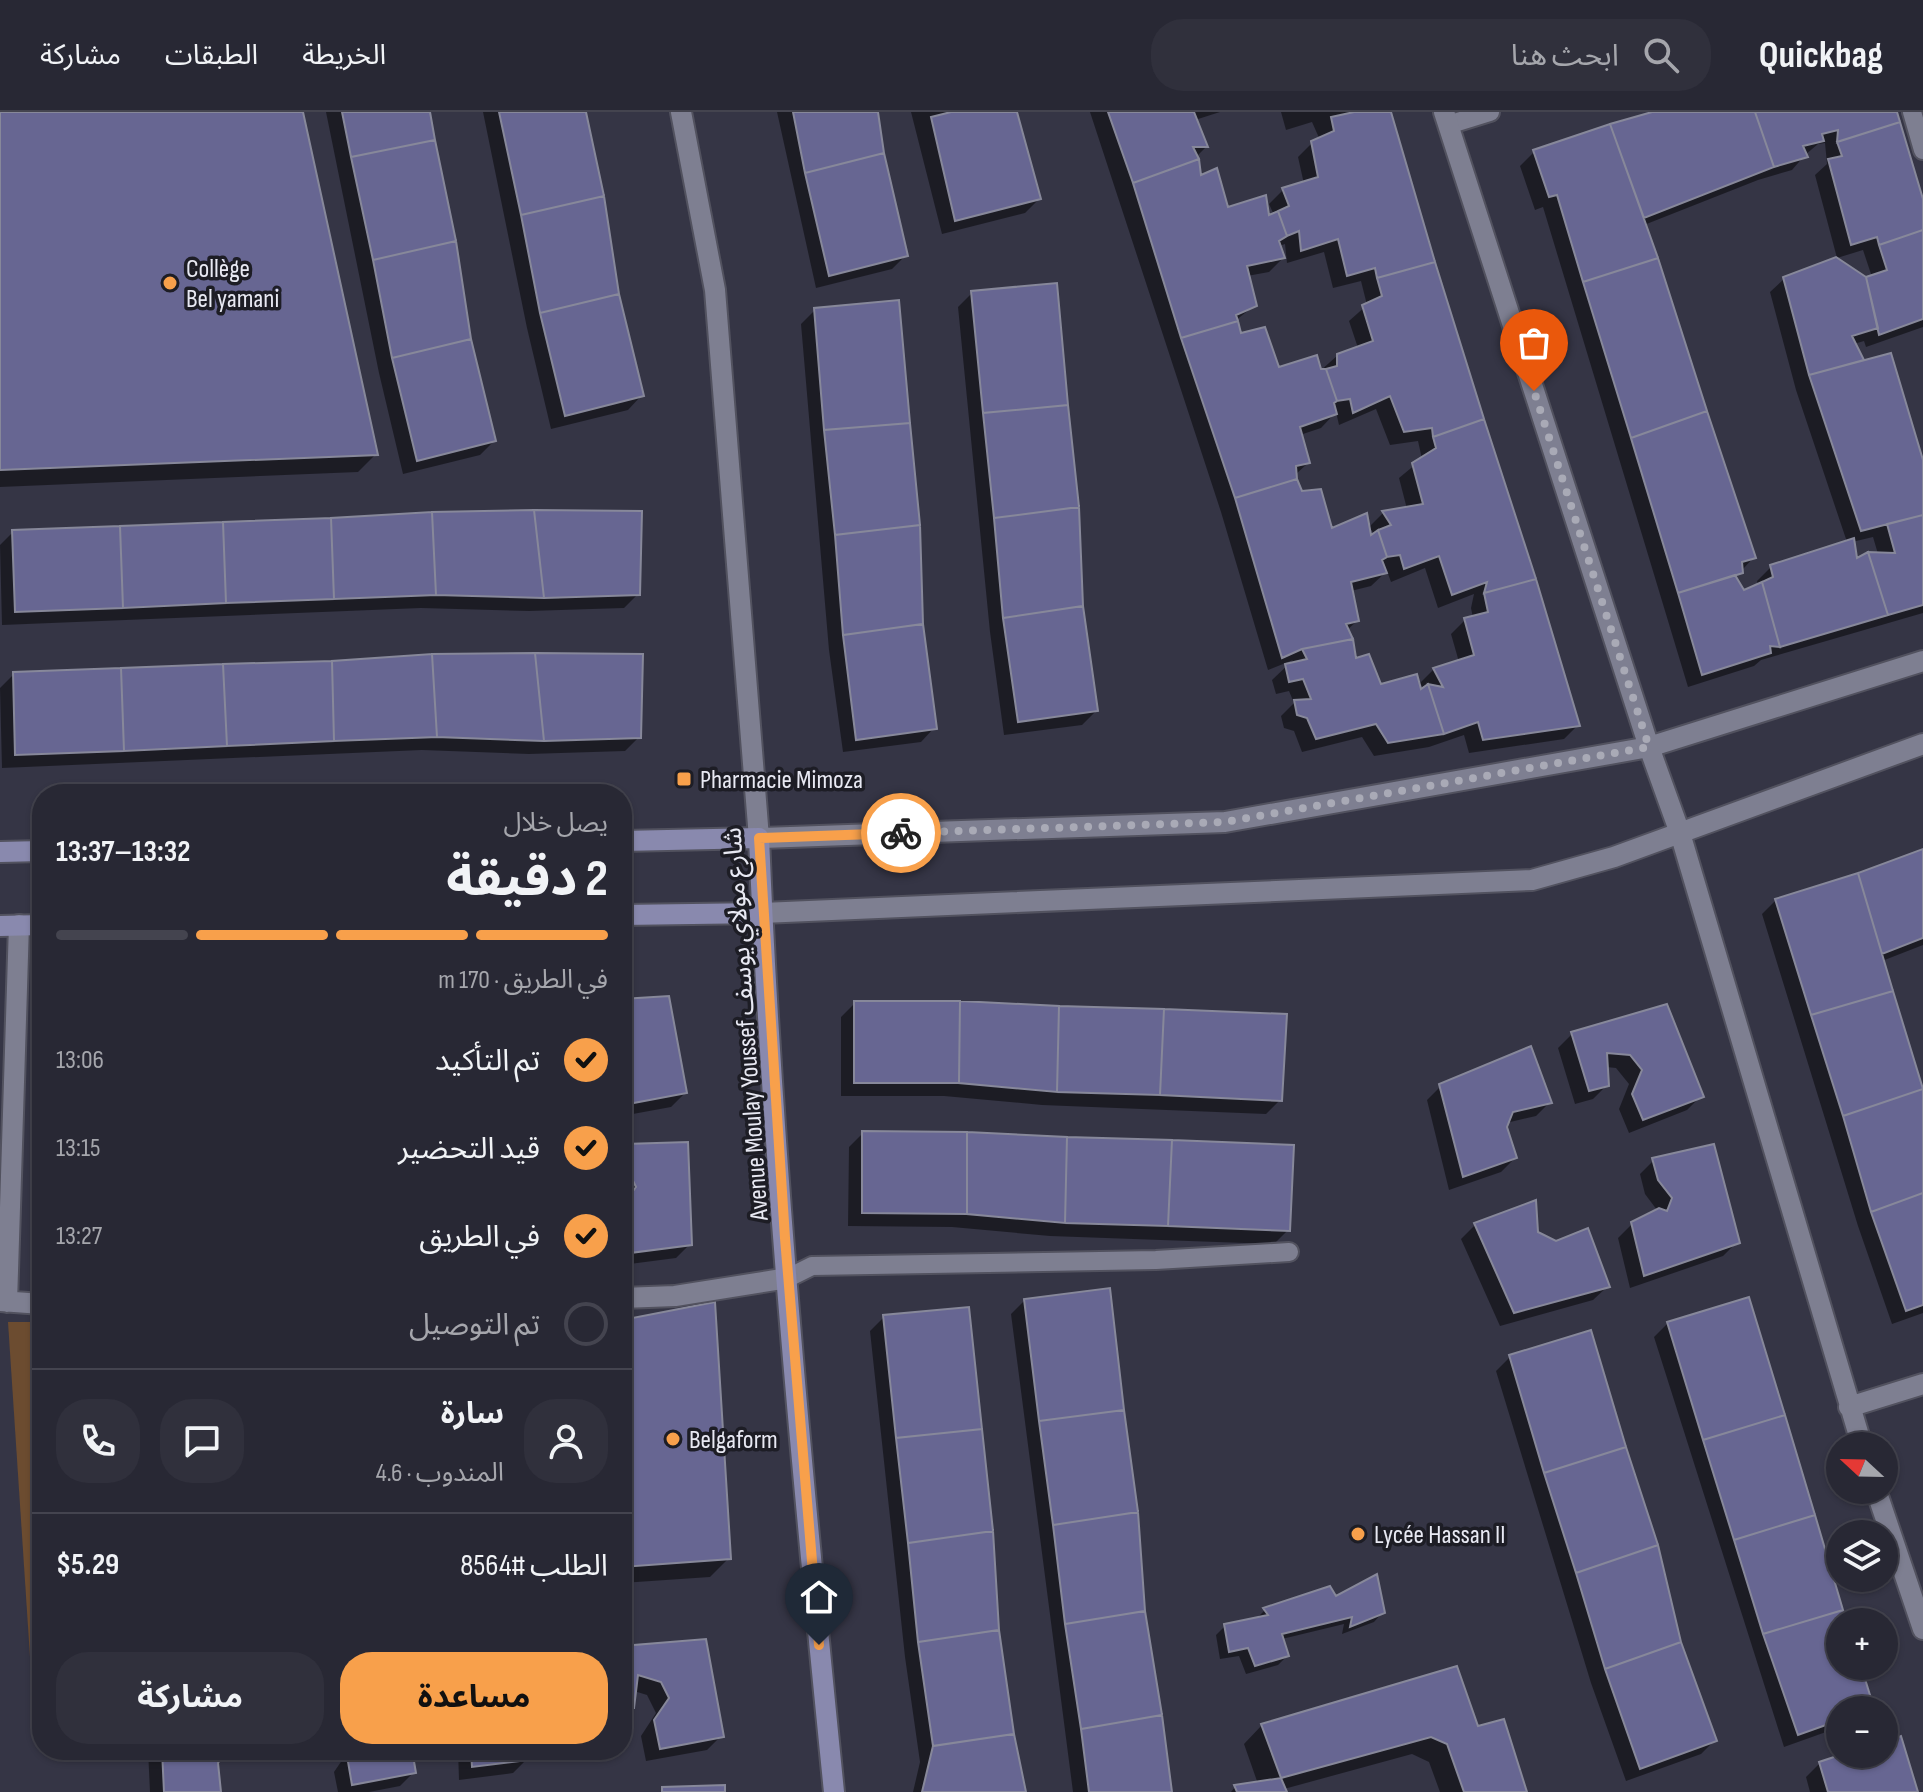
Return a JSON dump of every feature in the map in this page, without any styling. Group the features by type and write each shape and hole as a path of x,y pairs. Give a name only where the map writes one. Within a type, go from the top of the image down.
{"street":[{"name":"Avenue Moulay Youssef شارع مولاي يوسف","path":"681,112 715,290 759,838 807,1527 834,1792"},
{"path":"1446,118 1649,747 1680,833 1857,1432"},
{"path":"632,841 1225,822 1649,747 1923,661"},
{"path":"632,915 762,913 1532,880 1614,857 1923,744"},
{"path":"0,852 32,851"},
{"path":"32,925 9,926 4,1301 32,1303"},
{"path":"632,1298 675,1296 788,1278"},
{"path":"1849,1407 1923,1384"},
{"path":"1881,1504 1923,1629"}],"lane":[{"path":"1446,118 1490,112"},
{"path":"1912,112 1923,150"},
{"path":"788,1278 812,1266 1156,1260 1289,1252"}],"shaded area":[{"path":"8,1322 32,1322 31,1672"}],"building":[{"name":"Collège Bel yamani","path":"0,112 303,112 378,455 0,470"},
{"path":"342,112 430,112 435,140 351,157"},
{"path":"499,112 586,112 604,196 521,215"},
{"path":"793,112 878,112 884,153 805,173"},
{"path":"951,112 1017,112 1041,199 955,221 931,117"},
{"path":"1108,112 1194,112 1208,147 1193,147 1199,159 1133,183"},
{"path":"1354,112 1391,112 1435,262 1377,278 1375,268 1347,276 1338,239 1301,251 1299,231 1287,236 1278,211 1289,206 1282,188 1318,177 1311,141 1334,131 1331,117"},
{"path":"1652,112 1755,112 1774,167 1644,218 1610,124"},
{"path":"1755,112 1897,112 1900,122 1837,142 1838,130 1822,134 1824,141 1803,146 1808,157 1774,167"},
{"path":"1900,122 1923,199 1923,230 1879,245 1877,237 1851,245 1828,159 1842,156 1837,142"},
{"path":"1610,124 1658,258 1583,282 1557,195 1549,197 1533,150"},
{"path":"435,140 456,241 373,260 351,157"},
{"path":"884,153 908,256 829,276 805,173"},
{"path":"1199,159 1201,175 1217,168 1228,207 1266,195 1269,215 1278,211 1287,236 1279,241 1285,258 1247,266 1257,306 1236,315 1238,321 1181,338 1133,183"},
{"path":"604,196 619,294 540,313 521,215"},
{"path":"1923,230 1923,319 1879,335 1866,277 1887,270 1879,245"},
{"path":"456,241 471,339 392,358 373,260"},
{"path":"1836,257 1866,277 1878,328 1852,336 1864,360 1809,375 1783,277"},
{"path":"1658,258 1707,411 1631,438 1583,282"},
{"path":"1435,262 1484,419 1433,437 1432,428 1404,432 1390,396 1353,413 1350,399 1337,401 1326,369 1337,366 1337,354 1373,341 1362,305 1382,296 1377,278"},
{"path":"1057,283 1068,405 983,413 971,291"},
{"path":"619,294 644,396 565,416 540,313"},
{"path":"899,300 910,423 824,430 814,308"},
{"path":"1238,321 1241,333 1265,327 1279,367 1317,355 1321,369 1326,369 1337,401 1334,403 1337,414 1300,427 1310,463 1296,466 1297,479 1235,498 1181,338"},
{"path":"471,339 496,441 417,461 392,358"},
{"path":"1891,353 1923,460 1923,515 1861,531 1809,375"},
{"path":"1068,405 1079,507 994,518 983,413"},
{"path":"1707,411 1756,558 1742,562 1743,573 1678,593 1631,438"},
{"path":"1484,419 1536,579 1484,593 1487,582 1452,595 1439,556 1404,569 1400,555 1387,557 1378,530 1391,525 1382,511 1423,504 1412,463 1436,448 1433,437"},
{"path":"910,423 920,525 835,535 824,430"},
{"path":"1297,479 1302,491 1321,489 1332,528 1367,513 1371,535 1378,530 1387,557 1382,560 1387,573 1351,582 1359,621 1346,624 1353,639 1302,649 1282,658 1235,498"},
{"path":"1079,507 1083,606 1003,618 994,518"},
{"path":"534,510 642,511 640,595 544,598"},
{"path":"534,510 544,598 436,595 432,512"},
{"path":"432,512 436,595 334,599 331,518"},
{"path":"1923,515 1923,605 1888,615 1868,552 1895,553 1887,524"},
{"path":"331,518 334,599 226,603 223,522"},
{"path":"223,522 226,603 123,608 120,526"},
{"path":"920,525 923,624 843,635 835,535"},
{"path":"120,526 123,608 15,612 12,530"},
{"path":"1854,538 1857,558 1868,552 1888,615 1780,647 1762,582 1773,577 1770,565"},
{"path":"1735,575 1744,590 1762,582 1780,647 1770,646 1771,653 1702,675 1678,593"},
{"path":"1536,579 1580,726 1483,740 1478,722 1444,734 1428,684 1443,687 1433,668 1474,655 1464,618 1488,612 1484,593"},
{"path":"1083,606 1098,711 1018,722 1003,618"},
{"path":"923,624 937,729 856,740 843,635"},
{"path":"1353,639 1356,658 1369,654 1381,684 1417,674 1421,689 1428,684 1444,734 1388,743 1376,724 1316,739 1307,718 1297,715 1294,700 1311,699 1303,679 1289,682 1285,664 1307,659 1302,649"},
{"path":"535,653 643,654 641,738 544,741"},
{"path":"535,653 544,741 437,737 432,654"},
{"path":"432,654 437,737 334,741 332,661"},
{"path":"332,661 334,741 227,746 223,664"},
{"path":"223,664 227,746 124,751 121,668"},
{"path":"121,668 124,751 15,755 13,672"},
{"path":"1923,849 1923,938 1882,954 1858,873"},
{"path":"1858,873 1893,991 1811,1015 1775,899"},
{"path":"1893,991 1923,1089 1843,1116 1811,1015"},
{"path":"669,996 687,1093 632,1103 632,998"},
{"path":"854,1001 960,1001 959,1083 854,1083"},
{"path":"960,1001 1059,1006 1057,1092 959,1083"},
{"path":"1667,1004 1704,1097 1643,1120 1632,1094 1642,1070 1630,1055 1607,1053 1609,1086 1589,1091 1571,1032"},
{"path":"1059,1006 1164,1009 1160,1095 1057,1092"},
{"path":"1164,1009 1287,1014 1282,1101 1160,1095"},
{"path":"1531,1046 1552,1103 1513,1112 1507,1127 1517,1158 1463,1177 1439,1084"},
{"path":"1923,1089 1923,1193 1871,1212 1843,1116"},
{"path":"862,1131 967,1132 967,1214 862,1213"},
{"path":"967,1132 1067,1137 1065,1223 967,1214"},
{"path":"1067,1137 1172,1140 1168,1226 1065,1223"},
{"path":"1172,1140 1294,1145 1290,1231 1168,1226"},
{"path":"688,1142 692,1245 632,1253 632,1192 636,1187 632,1179 632,1144"},
{"path":"1714,1144 1740,1243 1644,1276 1631,1222 1659,1208 1667,1211 1672,1198 1658,1180 1652,1158"},
{"path":"1923,1193 1923,1305 1906,1311 1871,1212"},
{"path":"1536,1200 1538,1232 1556,1241 1588,1228 1610,1287 1514,1313 1474,1223"},
{"path":"1110,1288 1124,1410 1039,1421 1024,1299"},
{"path":"1749,1297 1785,1415 1703,1440 1667,1322"},
{"name":"Belgaform","path":"715,1302 731,1559 632,1566 632,1318"},
{"path":"969,1307 982,1429 896,1438 883,1315"},
{"path":"1591,1330 1626,1447 1544,1473 1509,1355"},
{"path":"1124,1410 1138,1512 1053,1525 1039,1421"},
{"path":"1785,1415 1815,1515 1734,1540 1703,1440"},
{"path":"982,1429 993,1531 908,1543 896,1438"},
{"path":"1626,1447 1658,1545 1576,1573 1544,1473"},
{"path":"1138,1512 1145,1611 1065,1624 1053,1525"},
{"path":"1815,1515 1826,1552 1826,1592 1838,1592 1842,1608 1826,1608 1826,1615 1763,1634 1734,1540"},
{"path":"993,1531 999,1630 918,1642 908,1543"},
{"path":"1658,1545 1681,1642 1605,1669 1576,1573"},
{"path":"1377,1574 1385,1613 1350,1627 1352,1617 1282,1634 1289,1656 1255,1666 1248,1648 1229,1652 1224,1624 1268,1615 1263,1608 1330,1586 1336,1596"},
{"path":"1145,1611 1162,1715 1081,1729 1065,1624"},
{"path":"1826,1615 1826,1680 1865,1680 1870,1696 1826,1696 1826,1725 1798,1735 1763,1634"},
{"path":"999,1630 1014,1734 933,1746 918,1642"},
{"path":"706,1639 724,1737 660,1749 654,1720 669,1698 661,1682 638,1675 632,1708 632,1645"},
{"path":"1681,1642 1717,1741 1640,1769 1605,1669"},
{"path":"1457,1666 1478,1726 1504,1719 1527,1792 1464,1792 1447,1744 1431,1737 1281,1778 1261,1724"},
{"path":"1162,1715 1172,1792 1089,1792 1081,1729"},
{"path":"1014,1734 1026,1792 922,1792 933,1746"},
{"path":"1901,1736 1918,1792 1828,1792 1819,1762 1826,1760 1826,1768 1898,1768 1898,1737"},
{"path":"162,1760 220,1760 221,1792 164,1792"},
{"path":"348,1760 414,1760 416,1773 352,1785"},
{"path":"472,1760 529,1760 472,1767"},
{"path":"1281,1778 1287,1792 1237,1792 1234,1785"},
{"path":"725,1785 725,1792 662,1792 662,1787"}],"way so far":[{"path":"901,833 1225,822 1649,747 1534,391"}],"place":[{"name":"Collège Bel yamani","path":"170,283"},
{"name":"Pharmacie Mimoza","path":"684,779"},
{"name":"Belgaform","path":"673,1439"},
{"name":"Lycée Hassan II","path":"1358,1534"}],"route":[{"path":"819,1645 785,1238 759,838 901,833"}]}
